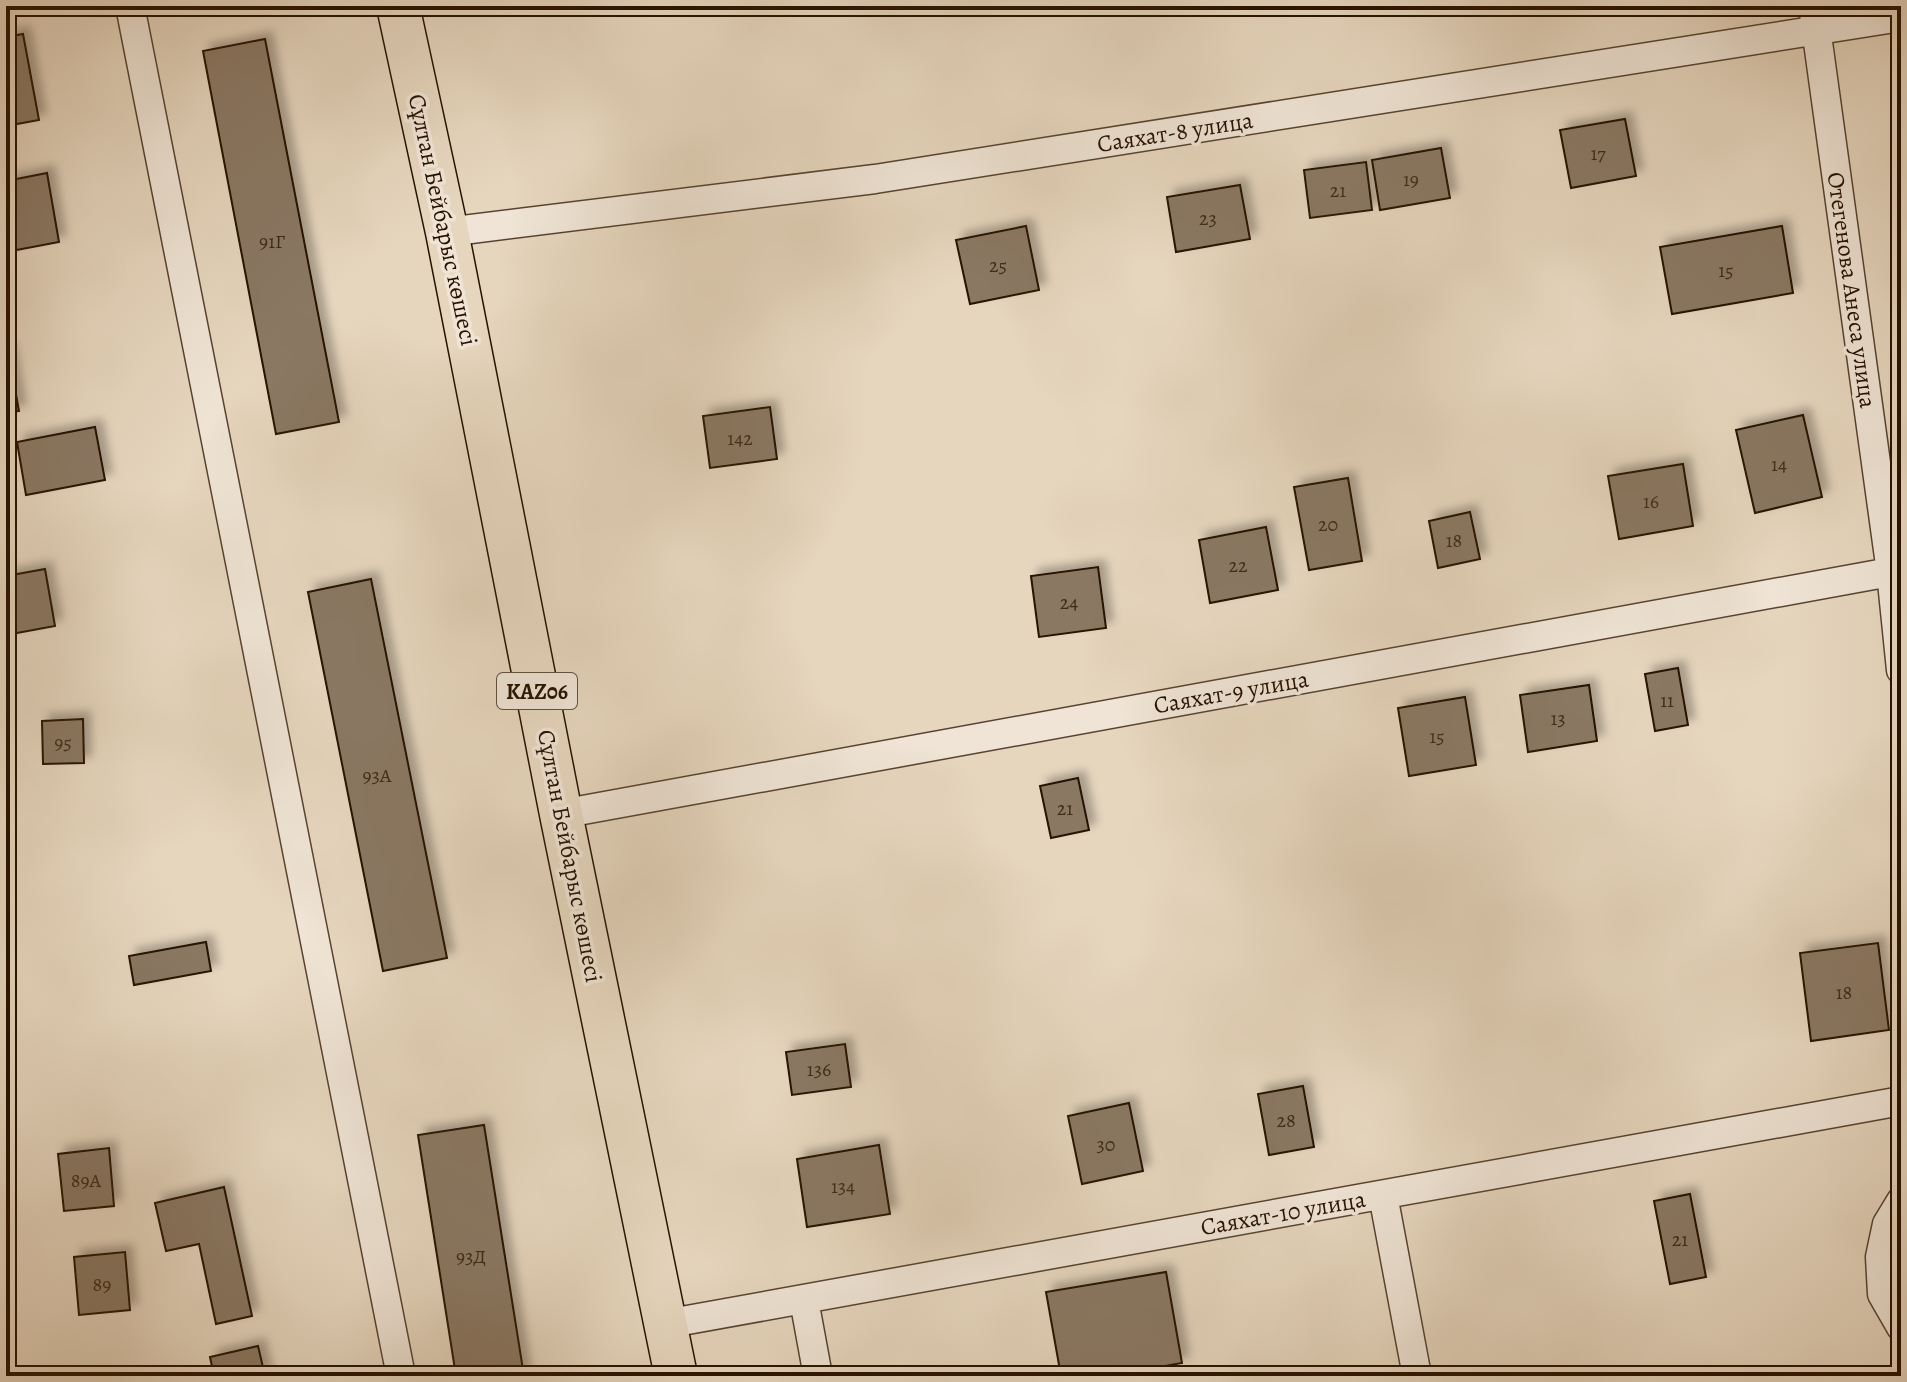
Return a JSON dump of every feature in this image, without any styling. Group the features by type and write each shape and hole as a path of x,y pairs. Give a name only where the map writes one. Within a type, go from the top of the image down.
{"main road":[{"name":"Сұлтан Бейбарыс көшесі","path":"398,6 447,232 561,814 676,1376"}],"street":[{"path":"130,6 401,1376"},
{"name":"Саяхат-8 улица","path":"447,232 875,179 1815,19 1901,17"},
{"name":"Отегенова Анеса улица","path":"1815,19 1896,571 1901,670"},
{"name":"Саяхат-9 улица","path":"561,814 1896,571"},
{"name":"Саяхат-10 улица","path":"665,1324 1901,1101"},
{"path":"1383,1195 1417,1376"},
{"path":"1901,1201 1887,1224 1880,1257 1882,1294 1901,1327"},
{"path":"804,1300 818,1376"}],"building":[{"path":"23,34 39,120 6,126 6,37"},
{"path":"265,39 339,422 276,434 203,51"},
{"path":"1625,119 1636,176 1571,188 1560,130"},
{"path":"1441,148 1450,198 1380,210 1372,160"},
{"path":"1366,162 1372,210 1310,218 1304,170"},
{"path":"47,173 59,242 6,252 6,181"},
{"path":"1240,185 1250,239 1176,252 1167,197"},
{"path":"1026,226 1039,290 970,304 956,240"},
{"path":"1782,226 1793,293 1672,314 1660,247"},
{"path":"6,350 19,411 6,413"},
{"path":"770,407 777,459 710,468 703,416"},
{"path":"1803,415 1822,497 1755,513 1736,430"},
{"path":"95,427 105,480 26,495 17,442"},
{"path":"1683,464 1693,526 1619,539 1608,476"},
{"path":"1348,478 1362,561 1309,570 1294,487"},
{"path":"1470,512 1480,559 1438,568 1429,521"},
{"path":"1266,527 1278,590 1210,603 1199,540"},
{"path":"1098,567 1106,628 1039,637 1031,576"},
{"path":"45,569 55,626 6,635 6,576"},
{"path":"371,579 447,958 383,971 308,592"},
{"path":"1678,668 1688,725 1655,731 1645,674"},
{"path":"1589,685 1597,741 1528,752 1520,695"},
{"path":"1465,697 1476,765 1409,776 1398,708"},
{"path":"83,719 84,763 43,764 42,721"},
{"path":"1078,778 1089,830 1051,838 1040,786"},
{"path":"206,942 211,971 134,985 129,956"},
{"path":"1878,943 1889,1030 1811,1041 1800,953"},
{"path":"845,1044 851,1087 792,1095 786,1052"},
{"path":"1303,1086 1314,1147 1269,1155 1258,1094"},
{"path":"1129,1103 1143,1171 1082,1184 1068,1116"},
{"path":"484,1125 524,1376 456,1376 418,1135"},
{"path":"879,1145 890,1214 807,1227 797,1159"},
{"path":"109,1148 114,1206 64,1211 58,1154"},
{"path":"224,1187 252,1316 216,1324 199,1244 166,1251 155,1203"},
{"path":"1690,1194 1706,1277 1670,1284 1654,1201"},
{"path":"125,1252 130,1310 79,1315 74,1257"},
{"path":"1166,1272 1182,1363 1109,1376 1061,1376 1046,1292"},
{"path":"258,1346 265,1376 214,1376 210,1357"}]}
